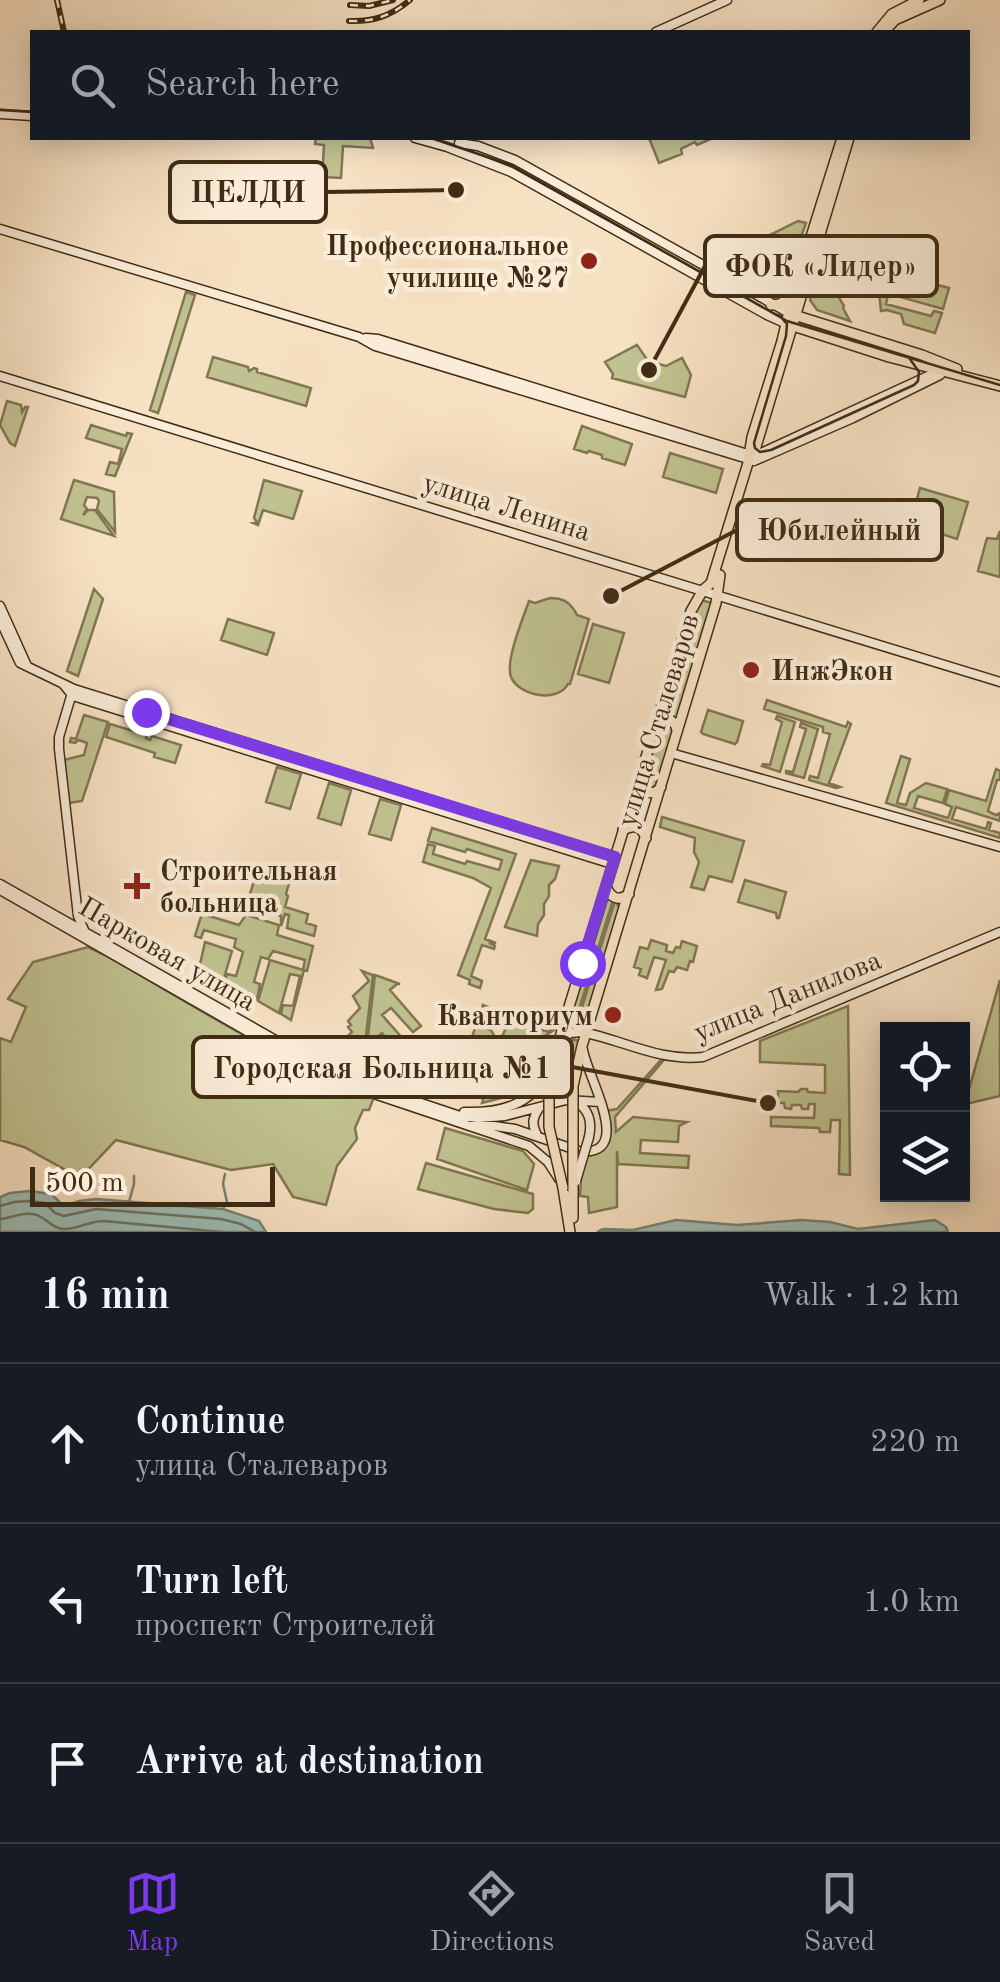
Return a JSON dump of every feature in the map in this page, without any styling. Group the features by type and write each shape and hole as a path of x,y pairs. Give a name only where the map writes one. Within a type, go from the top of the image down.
{"main road":[{"path":"660,30 727,0"},
{"path":"881,30 892,14 919,0"},
{"path":"882,30 895,20 940,0"},
{"path":"0,114 30,116"},
{"path":"422,140 511,172 764,314 813,320"},
{"path":"447,147 474,140 525,165 771,305 809,333 910,362 930,363"},
{"name":"улица Сталеваров","path":"568,1189 549,1127 549,1089 558,1044 691,611 711,583 787,343 797,295 844,140"},
{"path":"0,229 378,347 749,456 868,411 921,386 946,369"},
{"path":"771,305 797,295 802,311 813,320 946,369 1000,383"},
{"name":"улица Сталеваров","path":"568,1189 573,1086 582,1046 678,731 717,590 752,437 791,320"},
{"path":"787,343 809,333"},
{"path":"910,362 918,374 911,384"},
{"path":"749,456 946,369"},
{"name":"улица Ленина","path":"0,376 703,590 717,590 1000,682"},
{"path":"0,606 23,664"},
{"path":"0,620 23,664 61,681 72,692 631,864 635,875"},
{"path":"72,692 59,749 78,916 84,934"},
{"path":"656,723 669,720 678,731"},
{"path":"671,753 1000,847"},
{"path":"638,780 648,792 661,786"},
{"path":"623,830 637,826 646,838"},
{"path":"606,886 614,898 629,894"},
{"name":"Парковая улица","path":"0,887 318,1064 440,1110 488,1118 569,1100 600,1102"},
{"name":"улица Данилова","path":"586,1033 662,1056 703,1057 1000,932"},
{"name":"Парковая улица","path":"84,934 308,1066 454,1121"},
{"path":"558,1044 567,1035 586,1033"},
{"path":"454,1121 503,1127 565,1147 594,1150 604,1142 608,1121 582,1046"},
{"path":"440,1110 479,1112 516,1105 538,1090 553,1063"},
{"path":"569,1100 588,1112 590,1125 589,1138 568,1189 572,1232"},
{"path":"538,1136 533,1118 540,1108"},
{"path":"454,1121 536,1150 568,1189"}],"green space":[{"path":"316,140 371,140 373,148 343,146 341,178 322,177 324,145 315,144"},
{"path":"650,140 709,140 697,145 695,142 681,149 682,154 659,163"},
{"path":"798,221 806,223 783,287 758,241"},
{"path":"822,258 826,276 850,321 817,310 810,300"},
{"path":"907,271 911,272 910,278 949,288 943,309 900,297"},
{"path":"877,274 897,279 886,304 931,316 934,311 942,313 935,333 904,324 901,314 881,311"},
{"path":"186,292 195,295 158,413 150,410"},
{"path":"637,345 648,361 666,366 682,358 691,375 685,397 612,378 605,362"},
{"path":"213,357 311,388 306,406 207,377"},
{"path":"7,401 21,405 22,412 28,407 15,446 0,425"},
{"path":"91,425 126,436 132,434 115,476 106,474 110,462 118,464 122,449 86,438"},
{"path":"582,426 632,444 625,465 574,449"},
{"path":"670,453 723,469 716,493 663,477"},
{"path":"74,480 114,492 115,532 97,509 97,498 87,497 83,515 95,510 114,536 61,519"},
{"path":"264,480 302,491 293,519 263,510 258,525 253,523 257,522 254,518"},
{"path":"920,488 968,502 957,539 910,524"},
{"path":"1000,531 1000,577 978,571 987,538 997,539"},
{"path":"94,589 103,599 78,676 67,671"},
{"path":"550,598 566,602 577,615 589,619 570,684 555,694 538,695 515,683 510,661 529,601"},
{"path":"701,600 712,603 677,721 663,710 692,611"},
{"path":"228,619 274,633 267,655 221,640"},
{"path":"593,624 624,633 609,683 578,674"},
{"path":"767,700 846,727 848,722 851,724 829,783 840,787 809,780 810,776 818,778 830,734 823,732 823,727 764,709"},
{"path":"708,710 743,721 735,744 701,732"},
{"path":"84,715 108,722 82,801 69,803 64,760 84,755 87,743 70,742 71,738 76,739"},
{"path":"777,716 795,722 780,772 762,766 770,765 782,722"},
{"path":"801,723 818,729 804,778 786,773 793,772 806,729 800,727"},
{"path":"110,724 147,735 150,740 152,736 181,745 175,763 106,737"},
{"path":"658,724 674,728 659,785 648,790 641,780"},
{"path":"901,756 910,759 897,803 906,805 910,793 926,783 947,789 943,803 918,796 914,808 948,818 952,807 945,804 949,790 986,801 996,769 1000,771 988,811 1000,813 1000,821 956,807 952,819 986,829 991,823 989,830 1000,833 1000,838 886,803"},
{"path":"277,767 301,774 290,809 266,802"},
{"path":"329,783 351,790 341,825 318,818"},
{"path":"380,799 401,805 391,840 369,834"},
{"path":"662,817 744,841 732,882 709,876 704,890 691,887 699,862 694,852 695,838 660,827"},
{"path":"432,828 516,854 485,939 496,943 489,943 494,949 482,945 471,976 482,981 480,988 458,975 491,888 423,862 428,844 435,846 433,854 465,864 467,861 499,870 502,860 428,841"},
{"path":"531,860 559,866 549,885 537,936 505,927"},
{"path":"258,869 290,880 285,907 308,914 306,923 316,926 314,936 287,928 289,915 285,914 281,926 281,916 242,904 247,903"},
{"path":"745,880 786,892 779,918 776,913 738,902"},
{"path":"606,894 613,900 576,1019 568,1021"},
{"path":"615,901 621,910 589,1016 579,1017"},
{"path":"204,907 210,908 209,916 239,925 246,915 279,925 277,935 313,946 291,1020 281,1014 283,1005 293,1006 300,976 290,974 279,1013 258,1001 270,960 303,970 305,960 273,951 268,959 261,957 254,982 260,984 257,1000 225,981 227,974 236,976 243,952 234,947 236,939 204,930 201,938 195,936"},
{"path":"651,940 667,945 666,951 673,953 682,941 697,946 687,970 677,967 674,972 669,971 662,989 656,990 666,960 654,957 647,978 634,967 640,947 648,949"},
{"path":"205,942 232,951 223,981 203,975 203,970 198,973"},
{"path":"88,947 271,1050 374,1097 355,1128 357,1139 337,1166 326,1205 293,1197 273,1164 231,1170 116,1140 80,1178 24,1147 0,1140 0,1038 11,1042 26,1007 8,999 33,962"},
{"path":"362,971 373,975 363,1062 334,1050 352,1032 348,1021 360,1008 353,996 369,981"},
{"path":"375,975 400,984 390,990 421,1026 413,1032 391,1008 382,1015 412,1049 417,1045 418,1074 382,1033 374,1040 404,1076 399,1080 365,1062"},
{"path":"1000,980 1000,1096 970,1103 970,1086"},
{"path":"483,1005 488,1007 482,1027 491,1030 498,1043 489,1072 452,1095"},
{"path":"848,1006 850,1175 839,1174 840,1120 831,1120 830,1132 771,1126 771,1117 814,1118 815,1104 809,1104 808,1109 801,1105 785,1108 784,1103 778,1103 778,1091 807,1089 825,1093 825,1065 760,1062 760,1041"},
{"path":"509,1020 533,1027 531,1039 535,1028 554,1030 509,1059 500,1042"},
{"path":"571,1036 557,1080 561,1084 566,1082 565,1067 573,1039 581,1042 569,1097 551,1100 560,1046"},
{"path":"552,1037 542,1067 526,1091 520,1079 528,1051"},
{"path":"660,1061 615,1117 616,1132 633,1117 687,1122 679,1126 678,1142 641,1140 640,1153 689,1156 688,1168 618,1164 617,1151 617,1207 589,1213 588,1197 580,1196 581,1176 587,1154 595,1153 608,1136 605,1111 617,1109"},
{"path":"508,1063 524,1092 482,1103 491,1075"},
{"path":"445,1128 523,1151 534,1164 527,1190 437,1159"},
{"path":"426,1163 533,1194 533,1209 528,1213 494,1209 418,1189"}],"water":[{"path":"29,1191 51,1194 64,1206 96,1199 223,1209 259,1221 266,1232 0,1232 0,1197"},
{"path":"676,1220 737,1225 801,1220 858,1229 935,1220 948,1232 597,1232 633,1230"}],"waterway":[{"path":"223,1209 227,1202 225,1174"},
{"path":"129,1202 134,1176"}],"tram line":[{"path":"0,110 30,112"},
{"path":"437,140 511,165 787,321 1000,385"},
{"path":"779,315 787,324 786,336 754,443 760,452 914,385 919,372 910,359"}],"railway":[{"path":"57,0 64,30"},
{"path":"350,5 369,6 393,0"},
{"path":"349,21 381,17 410,0"}],"place":[{"name":"ЦЕЛДИ","path":"456,190"},
{"name":"Профессиональное училище №27","path":"589,261"},
{"name":"ФОК «Лидер»","path":"649,370"},
{"name":"Юбилейный","path":"611,596"},
{"name":"ИнжЭкон","path":"751,670"},
{"name":"Строительная больница","path":"137,886"},
{"name":"Кванториум","path":"613,1015"},
{"name":"Городская Больница №1","path":"768,1103"}],"route":[{"path":"146,712 615,857 582,963"}]}
